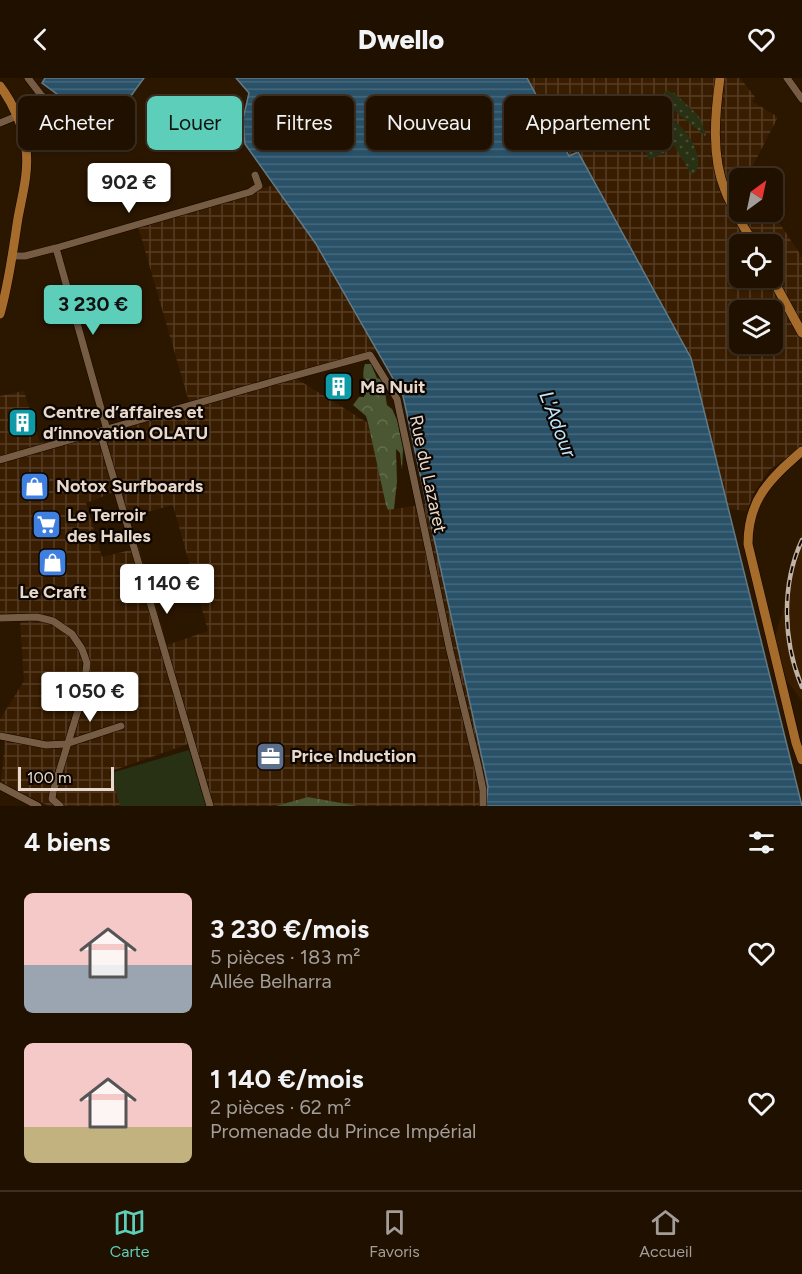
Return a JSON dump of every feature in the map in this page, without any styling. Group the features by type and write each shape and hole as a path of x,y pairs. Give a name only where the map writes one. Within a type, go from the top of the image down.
{"main road":[{"path":"720,78 717,122 718,162 724,189 749,234"},
{"path":"0,86 17,116 25,139 27,160 12,256 0,314"},
{"path":"777,288 802,333"},
{"path":"802,451 782,468 757,501 749,520 748,544 802,760"}],"street":[{"path":"28,78 42,96"},
{"path":"787,78 802,99"},
{"path":"0,123 17,116"},
{"path":"12,256 25,256 56,248 250,192 259,186 255,175"},
{"path":"56,248 103,431 210,806"},
{"name":"Rue du Lazaret","path":"0,460 370,355 397,399 450,651 478,766 483,790 483,805"},
{"path":"0,618 37,617 53,621 72,634 82,649 87,663 85,686 53,792 52,799 60,806"},
{"path":"0,736 46,745 66,744 121,726"},
{"path":"0,786 38,806"}],"shaded area":[{"path":"527,78 740,78 755,97 753,102 778,117 752,168 729,168 729,222 779,222 802,257 802,447 769,470 754,493 747,511 728,509 690,358 578,153 569,157 565,150 672,150 672,96 537,96"},
{"path":"274,185 316,244 377,350 292,376 368,423 388,510 426,504 488,786 486,806 358,806 309,797 276,806 211,806 188,744 109,772 123,806 49,806 1,784 5,739 0,736 0,719 24,681 20,620 0,618 0,396 24,391 40,443 189,402 137,223","holes":["120,490 129,517 173,505 208,631 167,645 139,548 102,557 86,503"]},
{"path":"802,531 802,701 782,674 774,640 783,610 790,565"}],"green space":[{"path":"667,90 673,92 698,115 705,136 672,109 672,96 662,96"},
{"path":"672,118 690,138 695,149 698,159 697,168 692,175 672,142"},
{"path":"645,150 670,150 649,160"},
{"path":"365,364 371,364 377,378 383,380 387,405 392,409 397,420 403,449 402,470 400,453 396,449 397,482 394,509 388,510 386,505 366,416 353,405 359,397 364,397"},
{"path":"189,750 206,806 120,806 111,773"},
{"path":"308,797 358,806 276,806"}],"water":[{"path":"45,78 144,78 131,96 60,96 42,83"},
{"name":"L'Adour","path":"236,78 527,78 537,96 504,96 504,150 566,150 569,156 578,152 691,358 802,806 486,806 488,786 403,396 316,244 245,144 243,119 249,93"}],"railway":[{"path":"802,540 790,576 787,614 791,651 802,687"}],"place":[{"name":"Ma Nuit","path":"339,387"},
{"name":"Centre d’affaires et d’innovation OLATU","path":"22,422"},
{"name":"Notox Surfboards","path":"35,486"},
{"name":"Le Terroir des Halles","path":"46,525"},
{"name":"Le Craft","path":"53,563"},
{"name":"Price Induction","path":"270,756"}]}
